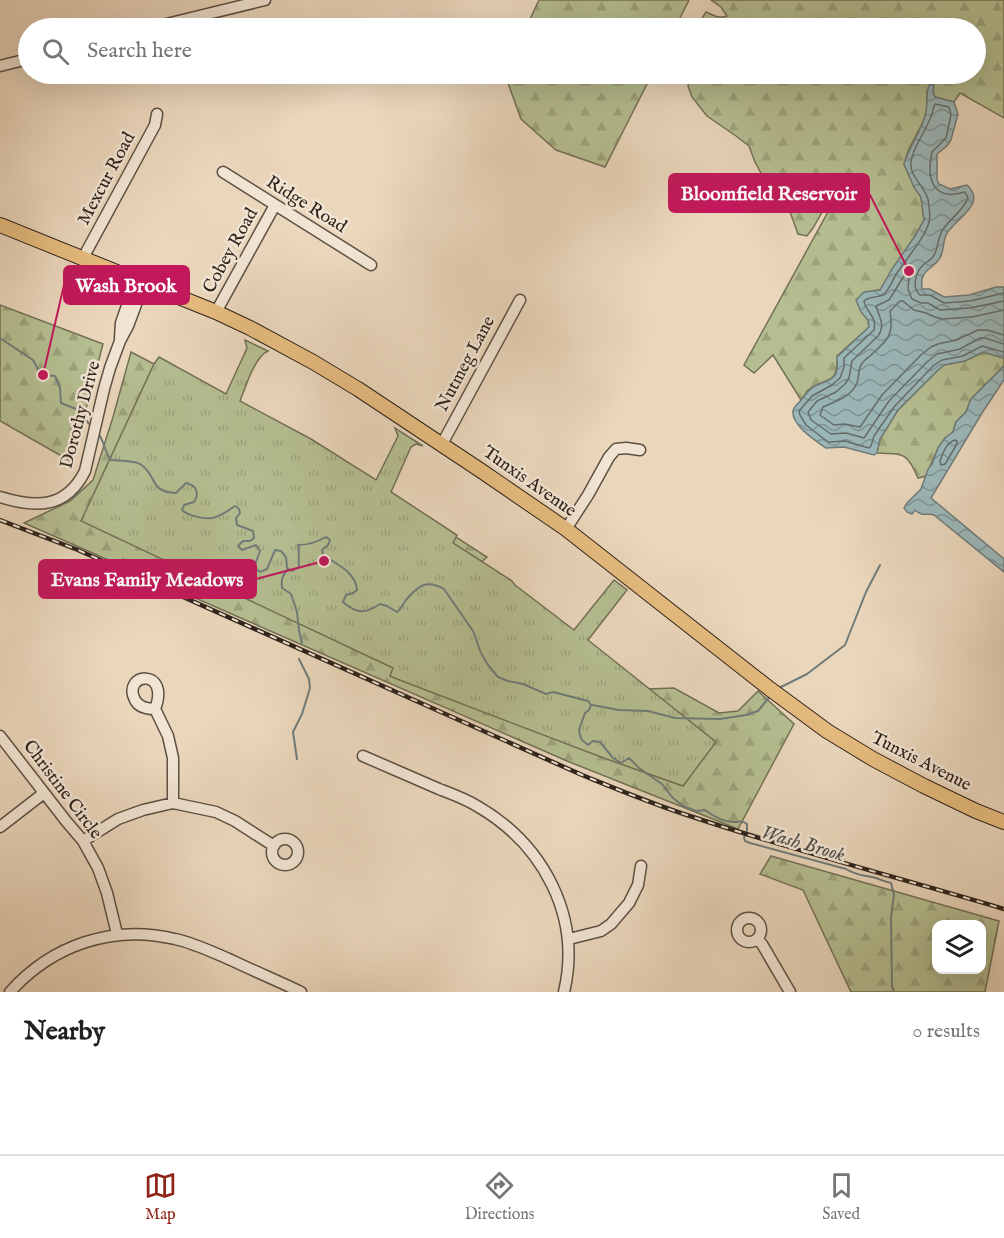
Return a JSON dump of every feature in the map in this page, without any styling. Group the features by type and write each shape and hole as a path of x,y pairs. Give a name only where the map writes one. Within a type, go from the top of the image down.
{"main road":[{"name":"Tunxis Avenue","path":"0,225 216,312 312,362 442,444 566,529 827,731 873,759 932,790 1004,822"}],"street":[{"path":"191,18 265,0"},
{"path":"0,66 18,62"},
{"name":"Mexcur Road","path":"83,258 155,125 157,114"},
{"name":"Ridge Road","path":"223,172 371,265"},
{"name":"Cobey Road","path":"216,312 275,206"},
{"name":"Dorothy Drive","path":"0,497 24,504 46,504 73,490 80,481 85,471 104,389 120,341 128,326 140,281"},
{"name":"Nutmeg Lane","path":"442,444 519,300"},
{"path":"566,529 616,449 640,450"},
{"path":"155,709 168,736 173,759 173,803"},
{"name":"Christine Circle","path":"0,736 83,841 101,876 117,934"},
{"path":"363,756 476,805 516,833 549,876 558,896 569,939 568,975 564,992"},
{"path":"0,827 44,793"},
{"path":"83,841 118,819 173,803 216,812 235,821 274,846"},
{"path":"569,939 600,931 611,924 629,903 638,885 641,866"},
{"path":"10,992 35,967 59,953 89,941 117,934 175,938 301,992"},
{"path":"757,939 790,992"}],"green space":[{"path":"539,0 689,0 680,18 531,18"},
{"path":"711,0 1004,0 1004,118 960,93 954,102 935,97 933,92 927,91 924,120 904,164 921,197 924,220 880,290 872,291 863,313 868,320 869,327 837,356 837,366 833,377 807,391 801,400 773,355 754,373 744,365 840,190 837,186 807,236 798,234 785,198 768,186 749,146 707,116 692,97 688,84 986,84 986,18 702,18 706,12 719,17 727,16 721,7"},
{"path":"508,84 647,84 605,167 556,150 521,119"},
{"path":"0,305 103,344 72,462 0,421"},
{"path":"245,340 268,351 263,354 255,366 240,401 311,439 376,480 398,436 395,428 423,446 416,444 411,447 391,492 457,535 453,543 512,581 574,630 614,580 627,590 588,640 716,742 683,786 390,676 393,668 81,521 159,357 226,394 247,348"},
{"path":"131,352 335,459 487,557 471,571 647,689 674,688 719,713 738,711 758,691 794,724 738,829 567,761 24,523 70,501 93,480"},
{"path":"983,352 1004,358 1004,366 971,399 966,412 956,422 953,432 938,448 926,476 918,478 911,463 904,456 877,453 880,439 898,410 937,371 944,365 965,361"},
{"path":"771,856 999,921 985,992 851,992 803,890 760,874"}],"water":[{"path":"932,84 935,97 954,102 958,114 951,140 937,154 937,179 939,184 950,189 967,185 974,199 967,212 946,235 940,258 923,277 922,289 930,289 944,297 969,295 1004,287 1004,358 983,352 965,361 944,365 898,410 880,439 877,453 874,455 844,447 826,448 800,427 793,416 793,411 811,389 833,377 837,371 837,357 869,327 868,320 861,312 856,300 864,292 880,290 924,220 921,197 904,164 922,125 927,106 928,89"},
{"path":"1004,366 1004,380 931,498 1004,559 1004,572 934,515 923,514 915,510 912,514 904,508 921,489 938,448 953,432 956,422 966,412 971,399"}],"waterway":[{"name":"Wash Brook","path":"0,338 33,360 43,375 55,376 60,388 61,403 76,409 92,427"},
{"name":"Wash Brook","path":"98,433 111,460 140,464 146,468 161,490 176,493 186,483 195,488 196,499 184,505 182,510 185,512 196,517 212,518 235,506 239,509 240,513 236,518 237,525 253,531 254,538 250,541 243,541 238,546 242,550 256,545 260,551 254,567 260,572 267,569 275,550 281,551 286,557 287,568 292,571 299,567 298,545 312,543 326,537 330,540 322,550 323,555 353,578 357,590 346,595 343,602 357,611 370,610 380,604 397,612 410,595 419,588 427,584 438,586 444,589 473,631 481,653 498,677 546,694 553,692 588,701 591,705 585,713 579,730 581,739 588,745 593,741 600,742 613,758 621,763 629,758 662,784 683,806 696,811 705,810 725,821 747,824 745,841 891,883 894,895 891,918 894,992"},
{"path":"777,689 807,674 845,645 866,592 880,565"},
{"path":"288,569 282,578 282,588 291,594 297,612 302,644"},
{"path":"297,759 293,732 302,714 310,688 309,679 299,659"},
{"path":"592,705 619,710 648,711 675,718 720,719 758,711 771,695"}],"railway":[{"path":"0,520 78,550 582,775 637,797 770,841 1004,909"}],"place":[{"name":"Bloomfield Reservoir","path":"909,271"},
{"name":"Wash Brook","path":"43,375"},
{"name":"Evans Family Meadows","path":"324,561"}]}
